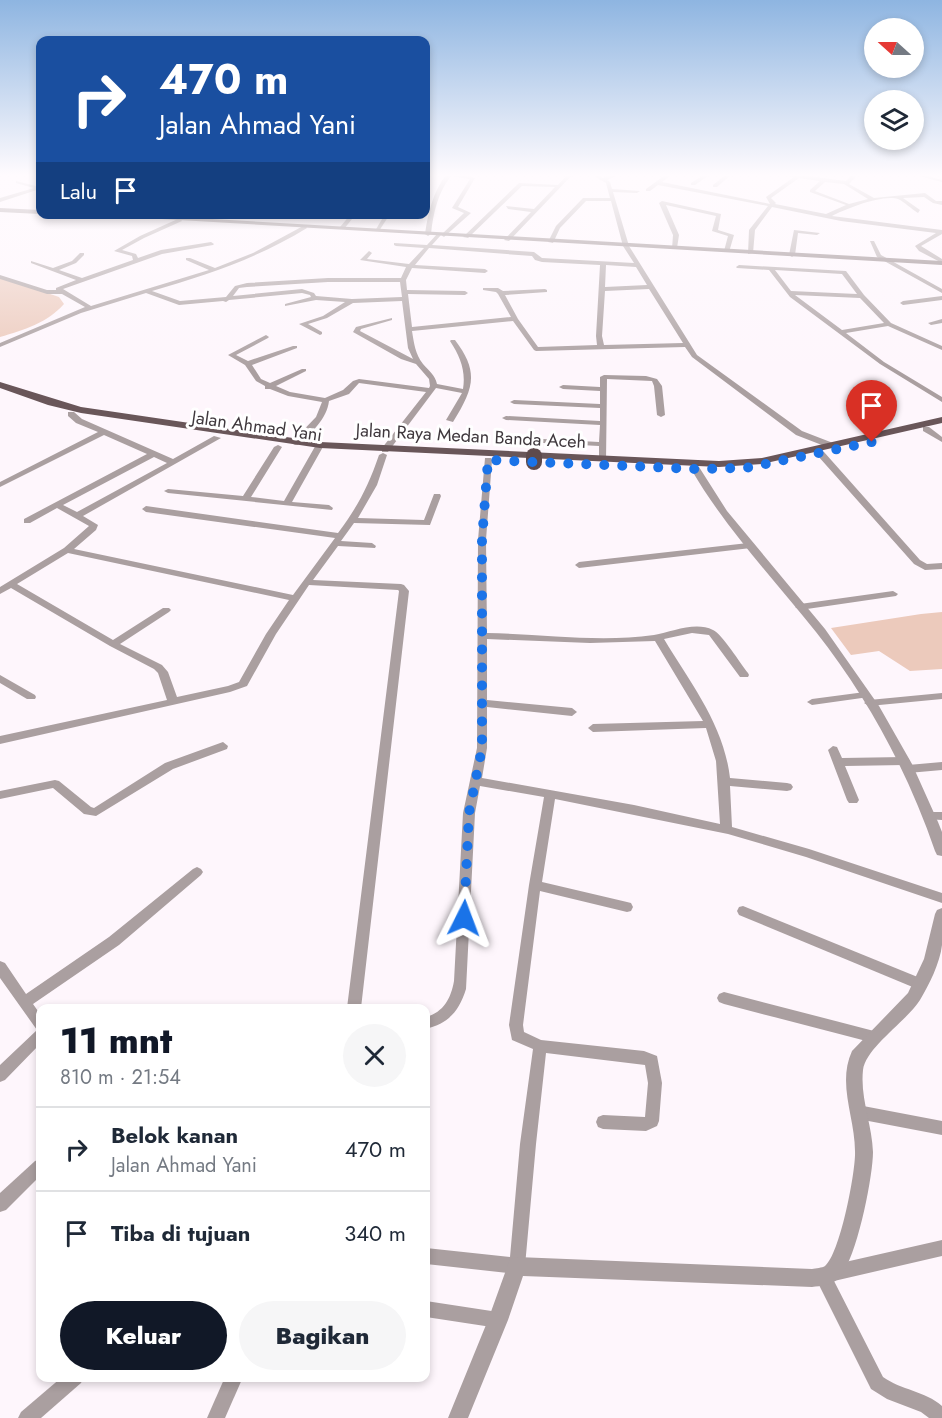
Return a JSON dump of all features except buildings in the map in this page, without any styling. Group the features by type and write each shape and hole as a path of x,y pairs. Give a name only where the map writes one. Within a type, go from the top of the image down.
{"main road":[{"path":"496,239 942,262"},
{"path":"0,385 52,403 81,410 319,448"},
{"name":"Jalan Ahmad Yani","path":"0,393 29,404 71,414 278,447 488,460 534,459 696,469 757,467 942,426"},
{"name":"Jalan Raya Medan Banda Aceh","path":"384,452 534,459 742,463 807,451 942,420"}],"street":[{"path":"136,261 134,255 117,251 138,239"},
{"path":"0,345 91,308 265,250 284,239"},
{"path":"0,740 230,689 243,684 271,634 295,598 353,520 370,491 384,452 433,388 432,378 418,363 411,348 403,280 404,273 436,239"},
{"path":"624,239 685,345 700,362 799,433 830,445"},
{"path":"674,248 675,239"},
{"path":"727,251 730,239"},
{"path":"750,253 751,239"},
{"path":"792,255 795,239"},
{"path":"930,239 918,246 942,262"},
{"path":"872,242 878,255 885,260 942,291"},
{"path":"91,308 58,289 161,252 211,244"},
{"path":"396,244 532,254 540,260 637,265"},
{"path":"369,253 363,260 485,271"},
{"path":"55,269 74,262 82,254"},
{"path":"188,259 213,269"},
{"path":"33,262 81,280"},
{"path":"601,348 599,336 603,263"},
{"path":"739,267 844,272 862,296 889,324 942,348"},
{"path":"770,268 790,293 882,363 942,400"},
{"path":"0,277 47,292 62,292"},
{"path":"226,300 237,287 247,285 328,280 403,280"},
{"path":"603,289 651,287"},
{"path":"486,289 498,290 501,293 515,319 536,349 685,345"},
{"path":"146,291 176,303 252,298 302,291 312,294 314,298"},
{"path":"501,293 545,291"},
{"path":"286,305 306,302 314,298 352,301 465,292"},
{"path":"790,293 862,296"},
{"path":"252,298 253,309"},
{"path":"903,303 942,298"},
{"path":"320,333 303,324 325,318 352,301"},
{"path":"390,319 358,328 356,332 403,358 418,363"},
{"path":"410,329 515,319"},
{"path":"931,323 942,321"},
{"path":"842,332 889,324"},
{"path":"266,337 231,355 248,364 258,380 268,387 288,394 326,400 346,392 355,382 359,381 466,392"},
{"path":"450,420 466,392 467,384 463,354 453,341"},
{"path":"248,364 295,347"},
{"path":"268,387 304,370"},
{"path":"603,459 603,379 605,376 652,379 658,386 661,415"},
{"path":"563,387 603,389"},
{"path":"295,443 319,417 326,400"},
{"path":"514,402 603,406"},
{"path":"71,414 78,421 172,462"},
{"path":"506,418 602,423"},
{"path":"926,429 942,440"},
{"path":"0,485 104,432"},
{"path":"799,433 807,451"},
{"path":"78,515 217,438"},
{"path":"543,441 603,444"},
{"path":"246,499 278,447"},
{"path":"287,503 319,448"},
{"path":"27,521 153,454"},
{"path":"821,454 917,562 925,567 942,566"},
{"path":"430,1022 445,1016 453,1006 459,992 469,813 482,748 484,703 482,540 488,460"},
{"path":"696,469 721,511 834,650 867,699 906,765 942,851"},
{"path":"168,491 329,508"},
{"path":"353,520 427,523 437,496"},
{"path":"0,591 67,550 93,528 92,523 59,506"},
{"path":"146,509 372,546"},
{"path":"579,565 748,546"},
{"path":"67,550 295,598"},
{"path":"306,582 397,587 405,591 354,1004"},
{"path":"10,584 113,644 158,667 163,672 173,702"},
{"path":"800,607 893,594"},
{"path":"113,644 166,610"},
{"path":"483,636 619,640 709,631 744,675"},
{"path":"658,637 710,724 719,748 725,782 726,830"},
{"path":"0,678 31,698"},
{"path":"812,702 942,696"},
{"path":"484,703 572,712"},
{"path":"593,728 710,724"},
{"path":"0,795 55,784 88,811 96,812 170,766 223,746"},
{"path":"832,750 839,762 853,800"},
{"path":"839,762 942,766"},
{"path":"476,781 627,808 726,830 813,855 942,898"},
{"path":"725,782 787,787"},
{"path":"550,794 535,885 516,1032 520,1039 540,1046 644,1057 652,1061 655,1083 652,1120 646,1124 603,1122"},
{"path":"928,816 942,816"},
{"path":"25,1002 114,941 197,872"},
{"path":"535,885 627,907"},
{"path":"743,911 920,984"},
{"path":"827,1275 837,1265 842,1252 863,1168 863,1141 854,1089 854,1066 858,1056 906,1006 920,984 939,939 942,914"},
{"path":"0,967 36,1019"},
{"path":"724,998 874,1037"},
{"path":"0,1075 36,1039"},
{"path":"458,1418 498,1320 517,1266 540,1046"},
{"path":"858,1112 942,1128"},
{"path":"0,1204 36,1170"},
{"path":"430,1256 517,1266 827,1275 942,1248"},
{"path":"827,1275 877,1383 893,1395 931,1407 940,1418"},
{"path":"430,1310 498,1320"},
{"path":"27,1418 69,1382"},
{"path":"216,1418 232,1382"}],"shaded area":[{"path":"0,277 59,297 64,304 43,321 0,337"},
{"path":"942,612 942,669 910,671 879,651 851,655 831,628 921,614"}],"route":[{"path":"464,918 469,813 482,748 484,703 482,540 488,460 696,469 746,468 872,442"}]}
